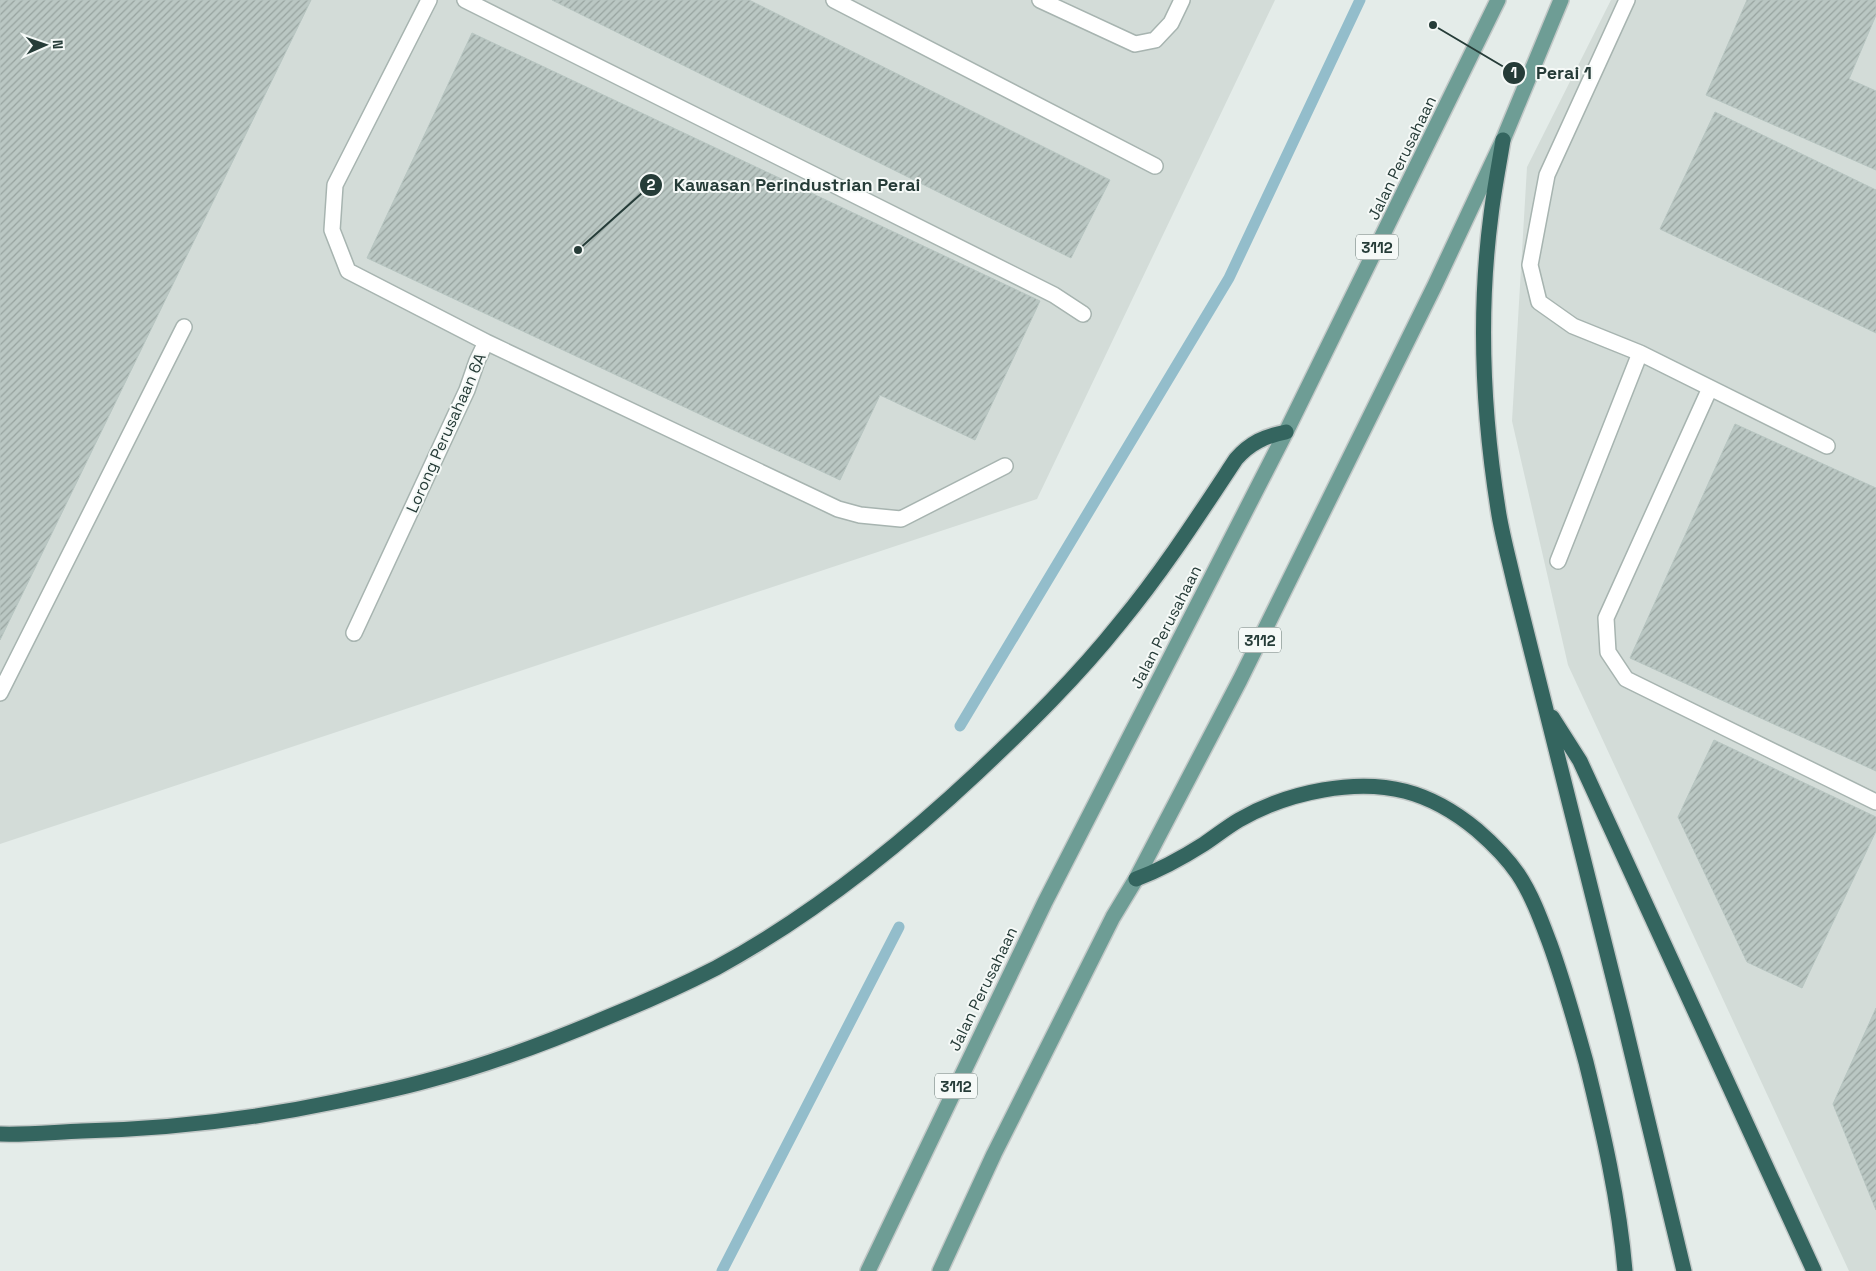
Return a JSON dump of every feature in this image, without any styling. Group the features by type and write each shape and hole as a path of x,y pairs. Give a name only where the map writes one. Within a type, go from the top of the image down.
{"highway":[{"path":"1503,140 1491,216 1484,340 1486,403 1491,459 1500,517 1684,1271"},
{"path":"0,1134 129,1130 183,1126 278,1113 378,1092 435,1078 537,1046 641,1003 716,968 792,922 835,893 919,827 1008,744 1053,700 1121,622 1157,575 1236,459 1246,448 1261,439 1286,432"},
{"path":"1546,707 1580,761 1814,1271"},
{"path":"1136,879 1178,859 1264,807 1323,790 1352,786 1403,790 1448,808 1468,823 1504,856 1518,874 1532,900 1555,958 1570,1001 1600,1117 1616,1196 1626,1271"}],"main road":[{"name":"Jalan Perusahaan","path":"868,1271 1045,902 1286,432 1498,0"},
{"name":"3112","path":"940,1271 994,1154 1113,917 1136,879 1240,680 1435,286 1503,140 1561,0"}],"street":[{"name":"Lorong Perusahaan 6A","path":"354,634 467,390 486,342 348,271 332,230 335,185 428,0"},
{"path":"465,0 1054,295 1083,314"},
{"path":"834,0 1155,166"},
{"path":"1040,0 1135,44 1155,40 1172,23 1182,0"},
{"path":"1627,0 1547,174 1530,265 1539,302 1573,326 1640,353 1827,446"},
{"path":"0,693 184,327"},
{"path":"486,342 838,509 860,515 901,519 1005,466"},
{"path":"1558,561 1640,353"},
{"path":"1710,388 1606,618 1608,652 1626,679 1876,802"}],"shaded area":[{"path":"0,0 1275,0 1037,499 0,844"},
{"path":"1611,0 1876,0 1876,1271 1849,1271 1568,665 1512,421 1527,167"}],"building":[{"path":"0,0 311,0 0,640"},
{"path":"552,0 749,0 1110,180 1071,258"},
{"path":"1747,0 1876,0 1876,15 1849,79 1876,91 1876,170 1706,95"},
{"path":"472,33 1040,301 975,440 880,395 840,480 367,258"},
{"path":"1715,112 1876,190 1876,333 1660,229"},
{"path":"1735,424 1876,488 1876,771 1630,658"},
{"path":"1714,740 1876,817 1876,831 1802,988 1747,962 1678,817"},
{"path":"1876,1008 1876,1210 1833,1104"}],"waterway":[{"path":"960,726 1229,278 1360,0"},
{"path":"722,1271 899,927"}],"place":[{"name":"Perai 1","path":"1433,25"},
{"name":"Kawasan Perindustrian Perai","path":"578,250"}]}
